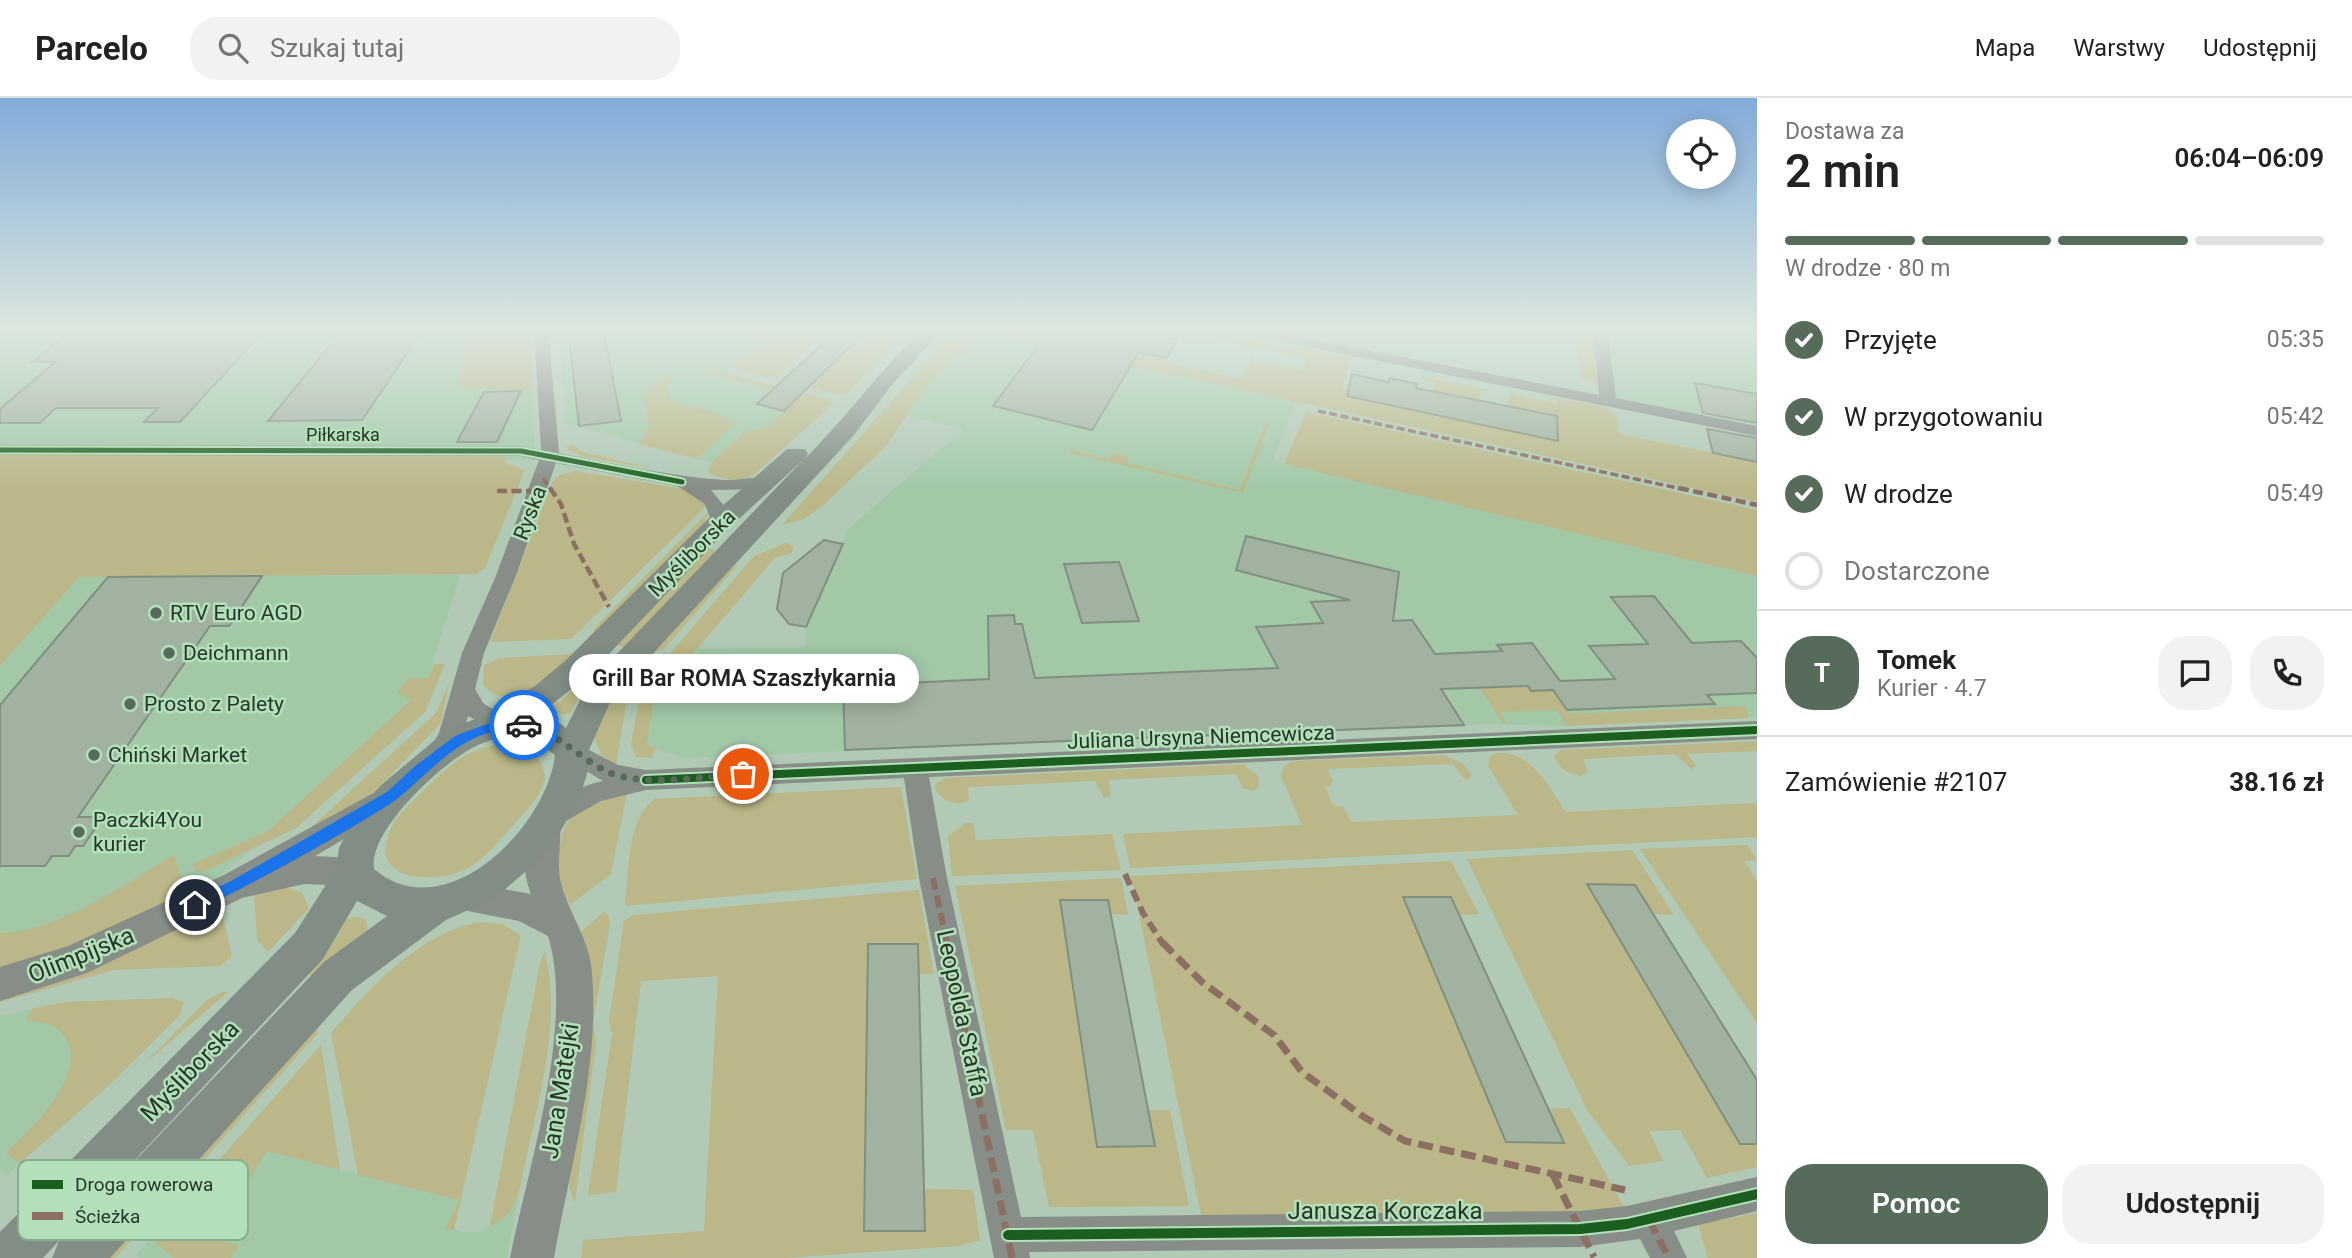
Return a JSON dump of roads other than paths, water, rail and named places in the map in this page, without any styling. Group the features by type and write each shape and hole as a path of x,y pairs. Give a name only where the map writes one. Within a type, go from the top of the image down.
{"main road":[{"name":"Myśliborska","path":"104,1160 310,946 354,872 357,848 362,838 392,796 459,739 500,723 546,694 577,668 720,522 852,404 881,382"},
{"name":"Myśliborska","path":"168,1160 338,976 447,901 499,872 548,822 570,784 572,750 599,692 846,430 882,382"},
{"path":"500,723 544,729 572,750"},
{"path":"354,872 365,887 386,898 447,901"},
{"name":"Myśliborska","path":"9,1258 26,1240"},
{"name":"Myśliborska","path":"77,1258 94,1240"}],"street":[{"name":"Ryska","path":"439,754 451,734 473,653 505,578 550,455 545,382"},
{"path":"1507,382 1757,431"},
{"path":"1606,382 1608,402"},
{"name":"Piłkarska","path":"0,450 495,450 550,455 682,482 734,486 763,484"},
{"name":"Piłkarska","path":"682,482 711,496 719,510 720,522"},
{"path":"463,689 476,710 500,723"},
{"name":"Juliana Ursyna Niemcewicza","path":"548,822 594,793 646,780 1757,730"},
{"name":"Juliana Ursyna Niemcewicza","path":"572,750 612,774 646,780"},
{"name":"Leopolda Staffa","path":"915,767 933,878 1010,1247"},
{"name":"Olimpijska","path":"0,984 44,972 98,951 236,885 392,796"},
{"name":"Jana Matejki","path":"532,1258 572,1029 574,970 560,925 544,887 539,850 548,822"},
{"name":"Olimpijska","path":"236,885 304,870 354,872"},
{"path":"447,901 524,907 560,925"},
{"name":"Janusza Korczaka","path":"1010,1247 1199,1231 1580,1230 1649,1220 1757,1194"},
{"path":"1649,1220 1669,1258"}],"place":[{"name":"RTV Euro AGD","path":"156,613"},
{"name":"Deichmann","path":"169,653"},
{"name":"Prosto z Palety","path":"130,704"},
{"name":"Chiński Market","path":"94,755"},
{"name":"Grill Bar ROMA Szaszłykarnia","path":"743,774"},
{"name":"Paczki4You kurier","path":"79,832"}]}
